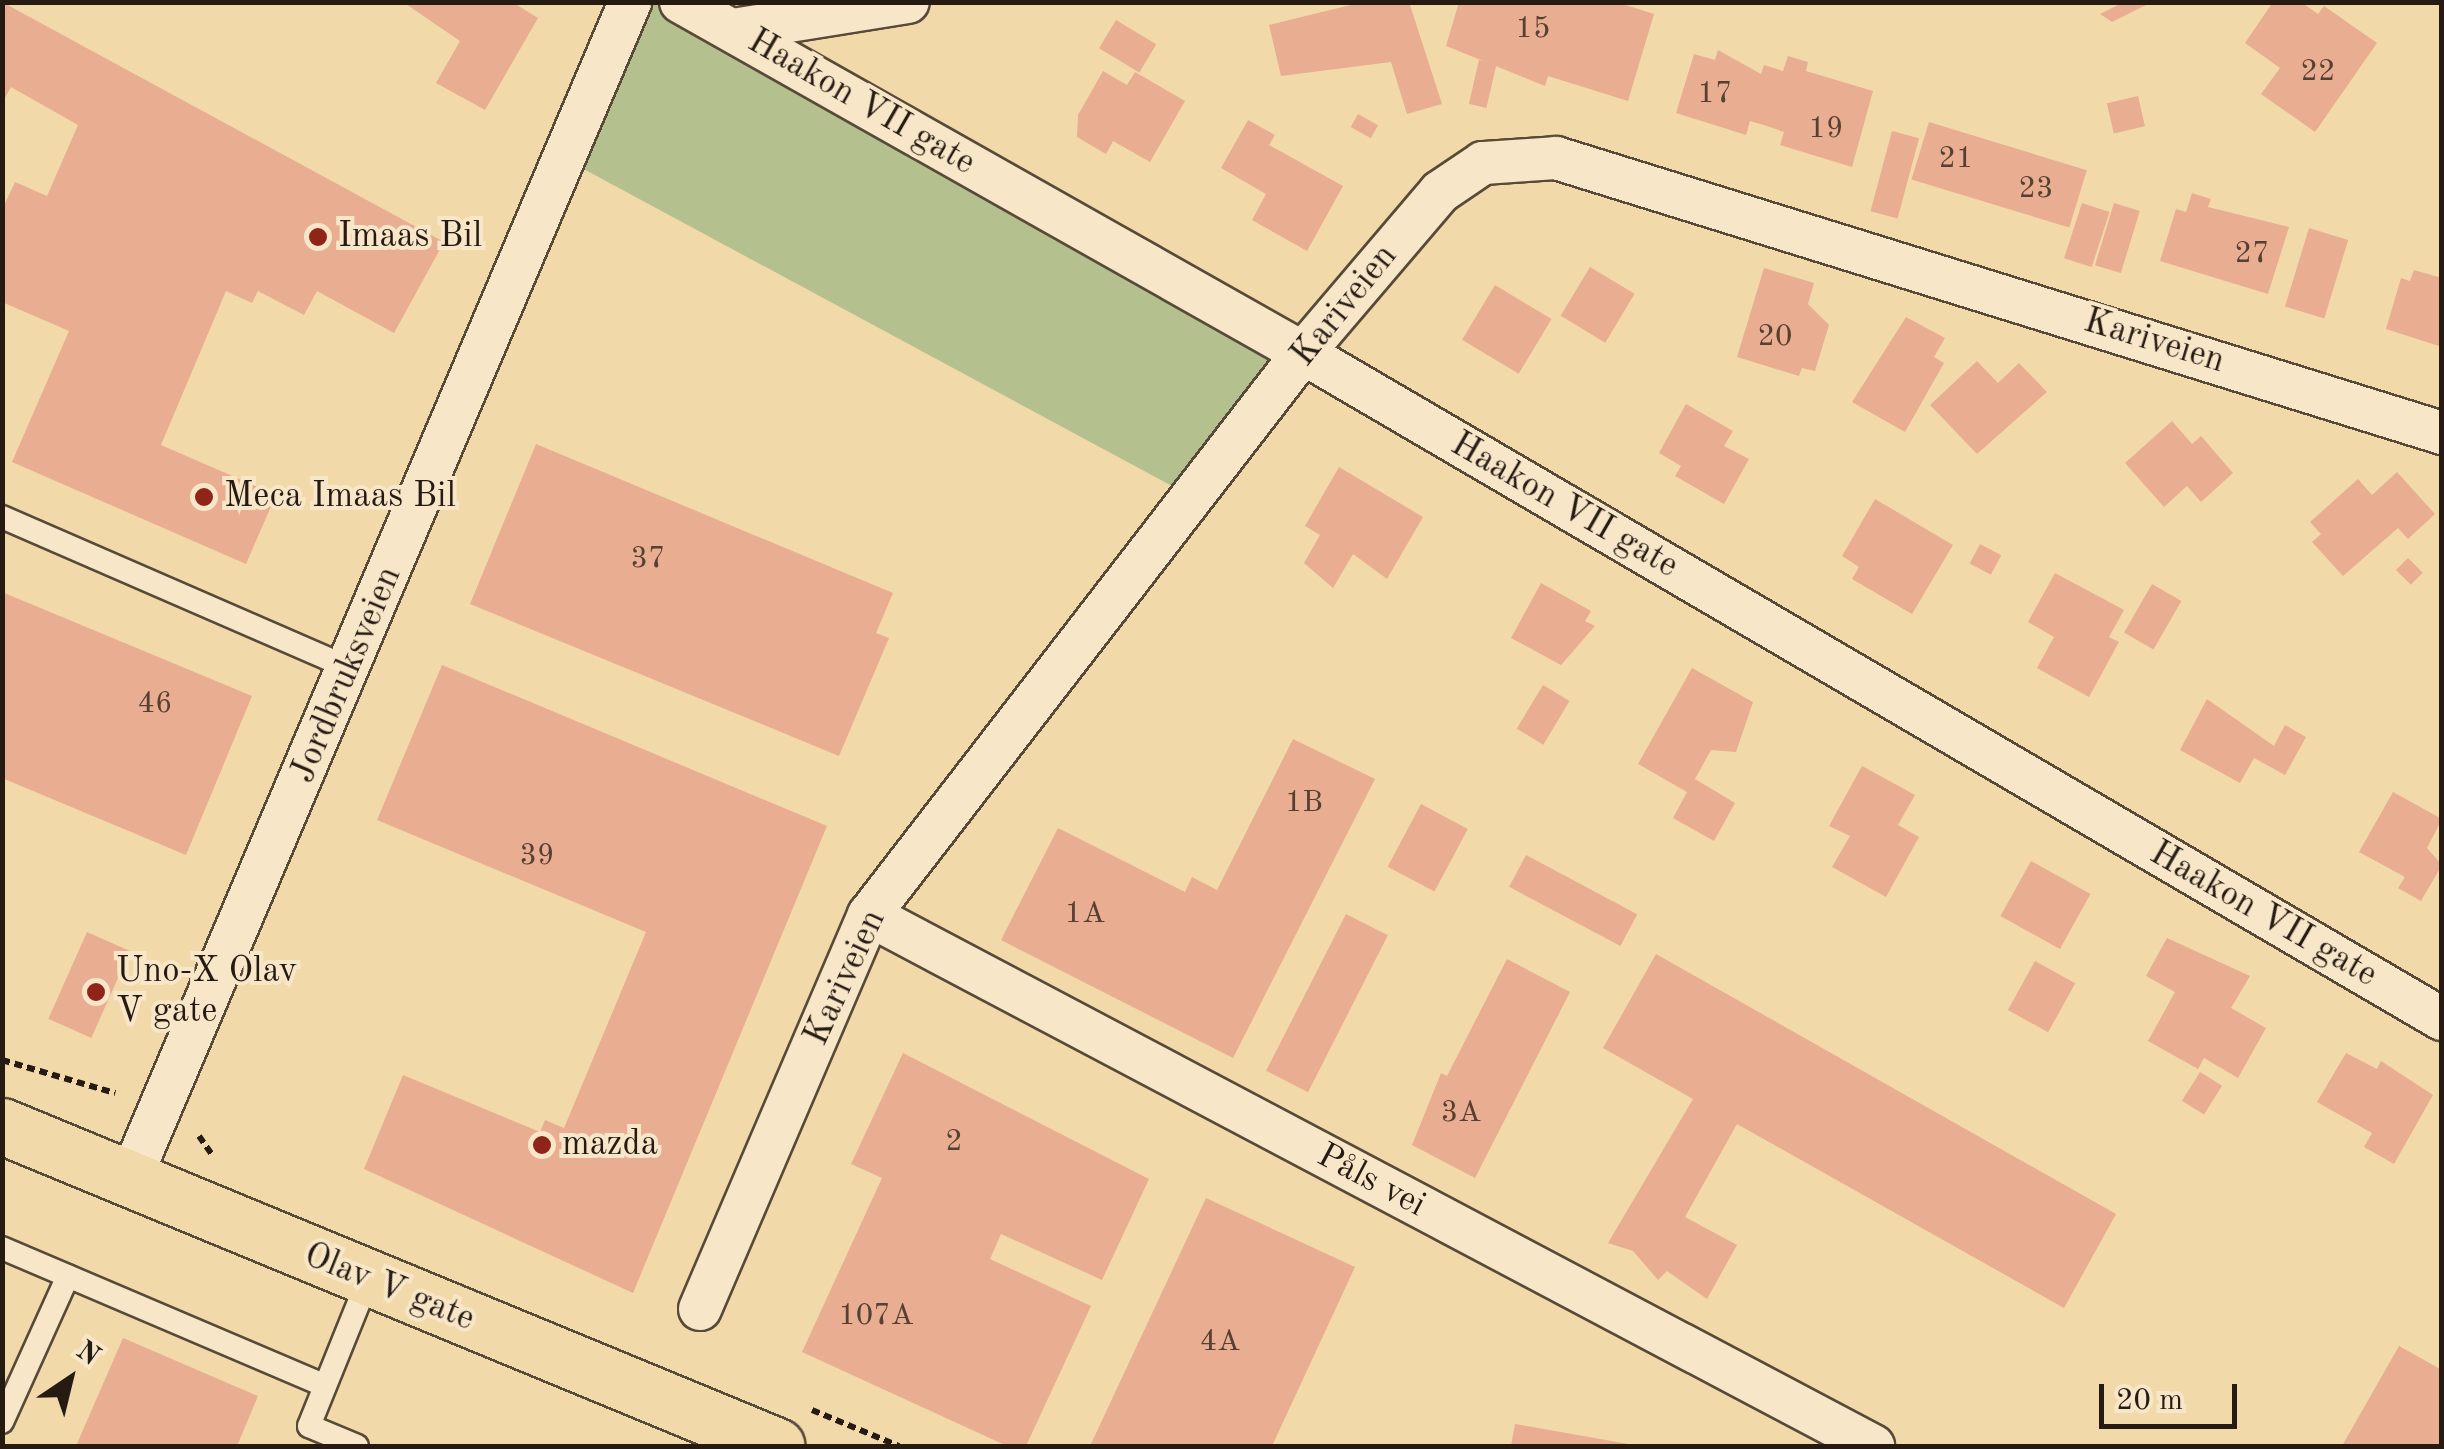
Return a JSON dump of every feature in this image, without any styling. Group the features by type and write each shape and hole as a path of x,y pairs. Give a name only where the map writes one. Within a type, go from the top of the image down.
{"highway":[{"name":"Olav V gate","path":"2,1126 758,1443"}],"street":[{"name":"Jordbruksveien","path":"130,1179 630,2"},
{"name":"Haakon VII gate","path":"681,2 1303,354 2442,1019"},
{"path":"733,30 908,2"},
{"name":"Kariveien","path":"700,1309 869,916 1303,354 1440,192 1483,163 1517,154 1556,158 2442,433"},
{"name":"Påls vei","path":"869,916 1873,1446"}],"lane":[{"path":"2,518 350,668"},
{"path":"2,1248 325,1386"},
{"path":"2,1422 68,1276"},
{"path":"357,1446 305,1436 368,1280"}],"path":[{"path":"2,1060 115,1093"}],"green space":[{"path":"630,3 679,3 1303,353 1198,500 565,159"}],"building":[{"path":"2,2 444,242 394,333 317,291 304,315 258,291 252,303 226,291 161,445 276,495 246,564 12,462 69,331 2,302 2,210 15,182 47,196 78,125 11,87 2,103"},
{"path":"403,2 512,2 538,18 485,110 436,83 460,41"},
{"path":"1363,2 1409,2 1442,104 1407,114 1391,62 1281,76 1269,25"},
{"path":"1459,2 1616,2 1654,14 1628,101 1548,76 1545,86 1446,46"},
{"path":"2124,2 2152,2 2112,22 2100,14"},
{"path":"2273,2 2301,2 2318,14 2324,6 2377,43 2315,132 2261,94 2280,68 2245,43"},
{"path":"1116,20 1156,44 1139,72 1099,48"},
{"path":"1718,50 1761,74 1764,65 1783,71 1788,56 1808,62 1806,71 1873,91 1852,167 1780,145 1784,132 1767,126 1750,121 1746,135 1676,113 1694,54 1715,60"},
{"path":"1479,60 1497,64 1486,108 1469,104"},
{"path":"1103,71 1127,85 1135,72 1185,101 1150,162 1113,141 1106,154 1077,137 1078,115"},
{"path":"2138,96 2145,126 2114,133 2107,103"},
{"path":"1358,114 1378,125 1371,138 1351,127"},
{"path":"1248,120 1275,135 1269,145 1343,186 1307,251 1252,220 1266,194 1221,168"},
{"path":"1929,122 2087,170 2069,228 1911,179"},
{"path":"1892,131 1919,138 1898,218 1871,211"},
{"path":"2192,193 2211,199 2208,207 2289,227 2268,294 2160,261 2176,209 2186,212"},
{"path":"2082,203 2110,212 2092,267 2064,258"},
{"path":"2114,203 2140,211 2121,273 2095,265"},
{"path":"2309,228 2348,240 2324,318 2285,306"},
{"path":"1590,267 1635,294 1605,343 1561,316"},
{"path":"1764,268 1814,283 1808,304 1829,325 1815,371 1802,368 1799,376 1737,357"},
{"path":"2414,270 2442,278 2442,347 2386,329 2401,278 2410,281"},
{"path":"1495,285 1552,319 1519,374 1462,340"},
{"path":"1906,317 1945,338 1934,357 1944,363 1905,432 1852,402"},
{"path":"1977,361 1998,383 2019,363 2047,392 1977,454 1930,405"},
{"path":"1686,404 1733,431 1724,446 1749,459 1724,504 1675,476 1681,466 1659,453"},
{"path":"2172,421 2192,444 2201,436 2233,473 2201,502 2187,486 2164,507 2125,463"},
{"path":"536,444 893,593 876,633 889,638 839,756 470,604"},
{"path":"1339,467 1423,517 1387,579 1353,554 1333,588 1304,563 1320,535 1305,526"},
{"path":"2397,472 2435,514 2408,539 2398,528 2343,576 2312,542 2321,534 2310,522 2358,479 2372,495"},
{"path":"1875,499 1953,545 1912,614 1852,579 1859,567 1842,556"},
{"path":"1980,544 2001,555 1991,575 1970,563"},
{"path":"2408,558 2423,573 2411,585 2396,570"},
{"path":"2055,573 2124,610 2109,637 2119,642 2089,697 2037,668 2054,637 2028,622"},
{"path":"1541,583 1591,611 1585,621 1595,626 1561,665 1511,638"},
{"path":"2152,584 2181,601 2153,649 2124,632"},
{"path":"2,592 252,696 186,855 2,778"},
{"path":"442,665 827,826 633,1293 364,1169 403,1075 540,1132 545,1120 564,1128 646,932 377,820"},
{"path":"1692,668 1753,702 1736,752 1711,750 1695,779 1735,803 1714,841 1673,818 1687,792 1638,764"},
{"path":"1543,685 1570,701 1543,745 1517,729"},
{"path":"2207,699 2274,746 2285,725 2306,737 2285,775 2254,758 2240,783 2180,750"},
{"path":"1293,739 1375,779 1233,1058 1001,940 1058,828 1185,892 1192,877 1217,890"},
{"path":"1862,766 1915,795 1898,825 1919,837 1886,897 1832,867 1850,836 1829,826"},
{"path":"2393,792 2442,819 2427,848 2442,865 2421,901 2398,888 2405,877 2359,852"},
{"path":"1421,804 1468,829 1434,892 1388,867"},
{"path":"1526,855 1637,914 1620,946 1509,887"},
{"path":"2031,861 2090,894 2060,949 2000,916"},
{"path":"1346,914 1388,935 1308,1092 1266,1071"},
{"path":"87,932 130,951 91,1038 48,1019"},
{"path":"2167,938 2250,976 2231,1008 2266,1028 2238,1078 2204,1058 2198,1069 2148,1041 2175,992 2146,976"},
{"path":"1656,954 2116,1214 2064,1308 1737,1124 1685,1217 1737,1245 1707,1299 1667,1271 1658,1280 1633,1251 1608,1243 1693,1099 1603,1048"},
{"path":"1507,959 1570,992 1475,1178 1412,1145 1441,1073 1447,1076"},
{"path":"2035,961 2075,983 2048,1032 2008,1010"},
{"path":"903,1053 1149,1179 1102,1280 1001,1234 990,1259 1091,1306 1026,1446 1007,1446 802,1352 882,1178 851,1164"},
{"path":"2346,1053 2377,1069 2381,1061 2433,1095 2394,1164 2364,1147 2372,1133 2317,1102"},
{"path":"2200,1072 2222,1086 2204,1115 2182,1101"},
{"path":"1206,1198 1355,1267 1272,1446 1090,1446"},
{"path":"123,1338 258,1396 237,1446 76,1446"},
{"path":"2399,1346 2442,1370 2442,1446 2342,1446"},
{"path":"1515,1424 1634,1445 1634,1446 1511,1446"}],"place":[{"name":"Imaas Bil","path":"318,237"},
{"name":"Meca Imaas Bil","path":"204,497"},
{"name":"Uno-X Olav V gate","path":"96,992"},
{"name":"mazda","path":"542,1145"}]}
